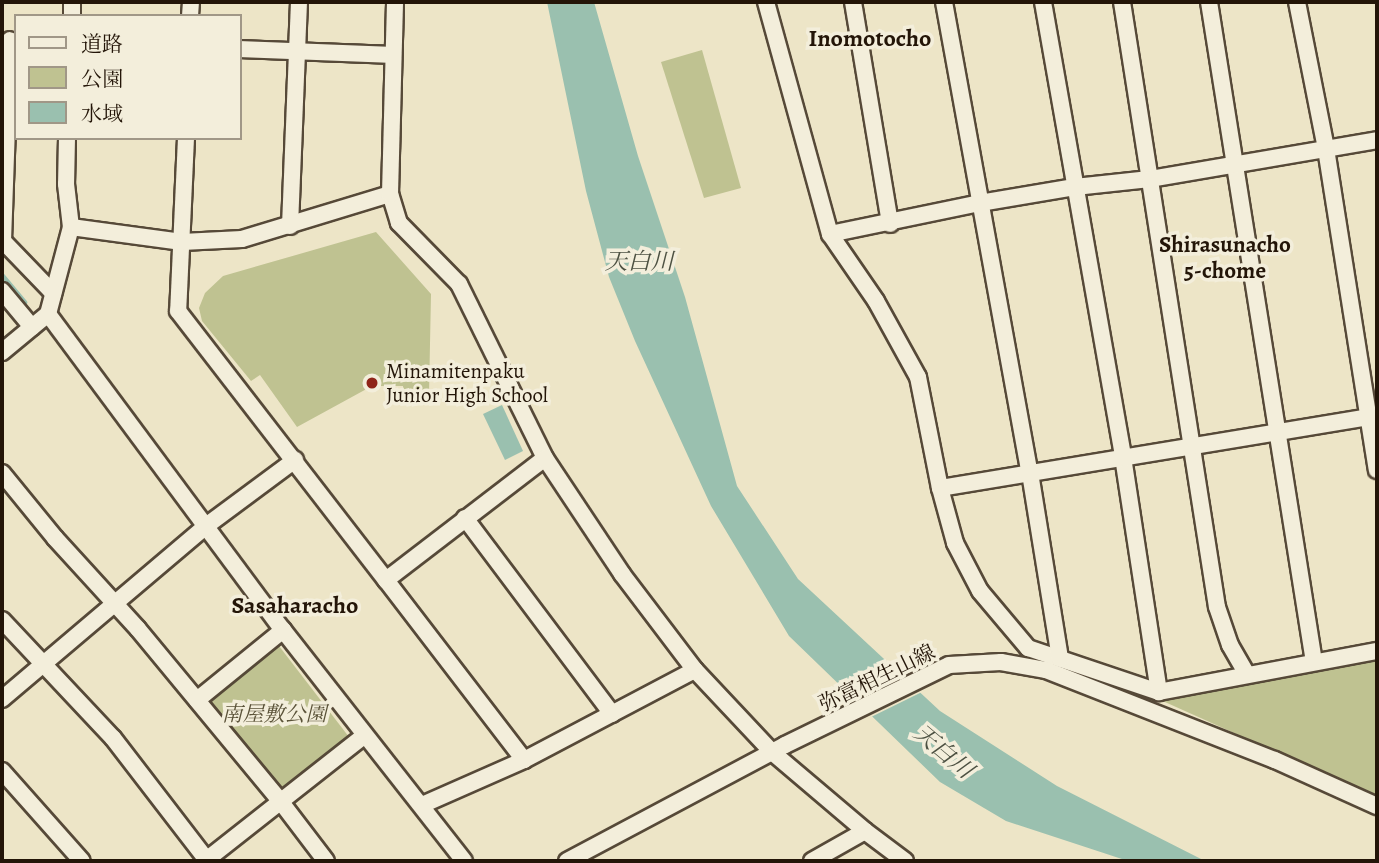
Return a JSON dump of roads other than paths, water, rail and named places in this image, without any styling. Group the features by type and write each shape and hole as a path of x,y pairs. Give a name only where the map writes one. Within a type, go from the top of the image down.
{"street":[{"path":"290,226 299,2"},
{"path":"395,2 390,194 399,223 458,284 545,458 622,574 695,670 865,831 905,861"},
{"path":"766,2 830,234 876,301 918,377 940,488 955,543 980,591 1028,648 1159,692 1377,651"},
{"path":"853,2 890,224"},
{"path":"944,2 1030,473 1060,659"},
{"path":"1043,2 1123,457 1159,692"},
{"path":"1122,2 1217,607 1230,645 1247,674"},
{"path":"1209,2 1275,432 1314,662"},
{"path":"1297,2 1373,416 1377,470"},
{"path":"9,40 2,240 53,293"},
{"path":"242,49 393,55"},
{"path":"2,352 48,314 71,227 66,184 67,140"},
{"path":"186,140 178,311 524,760"},
{"path":"830,234 890,224 980,203 1075,187 1150,179 1377,140"},
{"path":"71,227 182,242 242,239 390,194"},
{"path":"2,291 32,327"},
{"path":"48,314 283,630 464,861"},
{"path":"940,488 1373,416"},
{"path":"386,580 545,458"},
{"path":"2,699 206,526 295,460"},
{"path":"2,473 197,701 326,861"},
{"path":"465,518 612,714"},
{"path":"2,620 113,738 206,861 364,736"},
{"path":"197,701 283,630"},
{"name":"弥富相生山線","path":"567,861 778,749 949,665 1001,662 1046,670 1275,760 1377,806"},
{"path":"422,805 524,760 695,670"},
{"path":"2,771 82,861"},
{"path":"812,861 832,857 865,831"}],"water":[{"name":"天白川","path":"547,2 594,2 638,156 685,297 737,486 798,579 940,711 1057,786 1205,861 1128,861 1006,821 940,782 789,636 711,506 635,341 609,277 586,191"},
{"path":"502,405 523,451 505,460 483,414"}],"waterway":[{"path":"2,275 25,302"}],"place":[{"name":"Minamitenpaku Junior High School","path":"372,383"}],"district":[{"name":"Inomotocho","path":"870,39"},
{"name":"Shirasunacho 5-chome","path":"1225,258"},
{"name":"Sasaharacho","path":"295,606"}],"park label":[{"name":"南屋敷公園","path":"274,714"}]}
